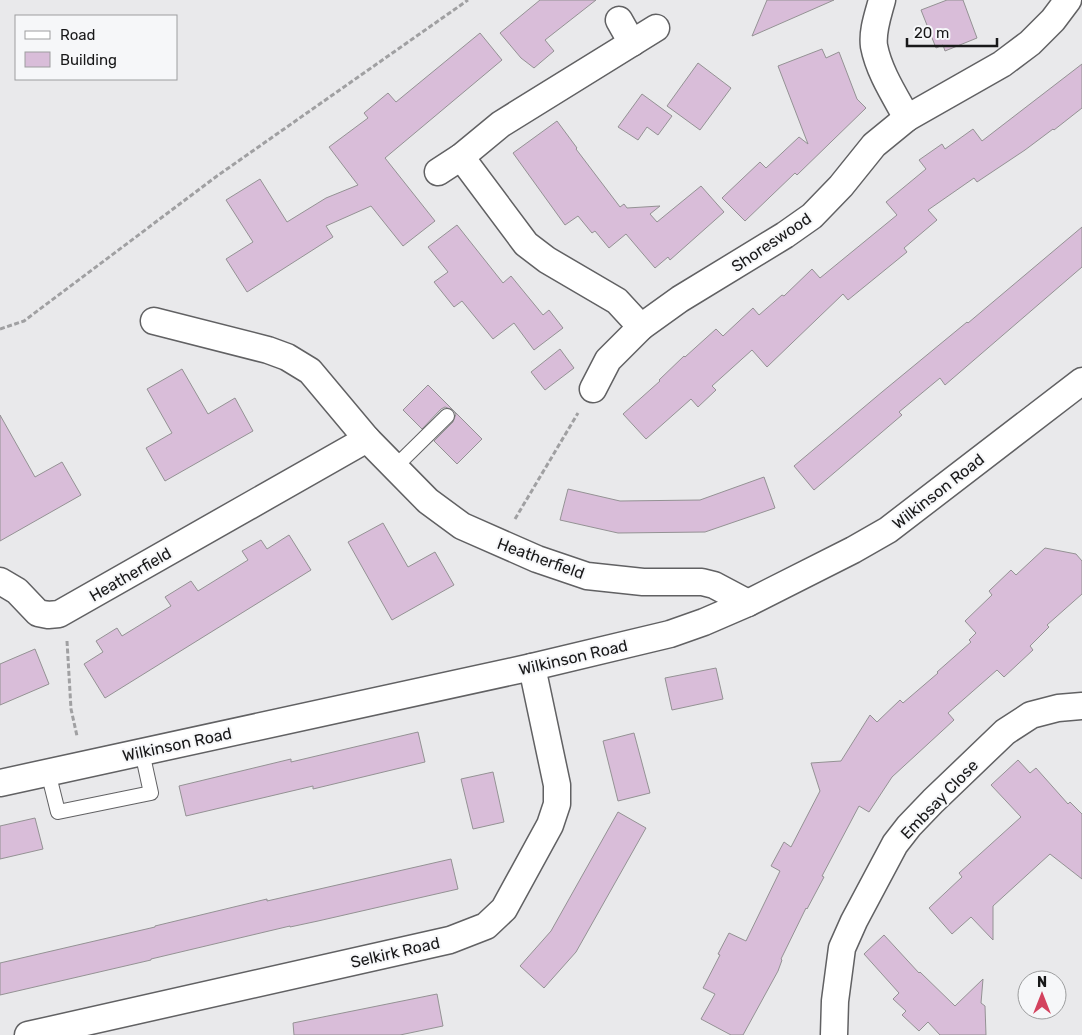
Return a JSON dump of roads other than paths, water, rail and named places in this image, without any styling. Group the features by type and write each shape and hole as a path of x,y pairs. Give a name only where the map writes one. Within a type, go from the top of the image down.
{"street":[{"path":"882,0 876,21 874,45 880,67 907,118"},
{"name":"Shoreswood","path":"593,388 608,360 641,328 680,300 785,235 812,216 841,186 874,145 907,118 1002,64 1030,43 1053,20 1068,0"},
{"path":"619,20 632,43"},
{"path":"438,172 461,157 501,124 656,28"},
{"path":"461,157 526,244 547,260 617,301 641,328"},
{"name":"Heatherfield","path":"154,321 268,350 310,370 367,439 428,501 462,526 537,559 587,576 643,582 702,582 714,585 748,603"},
{"name":"Wilkinson Road","path":"0,783 532,667 670,634 748,603 853,550 888,530 1082,380"},
{"name":"Heatherfield","path":"0,581 17,591 38,613 48,615 59,614 367,439"},
{"name":"Selkirk Road","path":"28,1035 450,940 486,926 504,909 550,825 557,804 557,785 532,667"},
{"name":"Embsay Close","path":"834,1035 835,1000 842,948 854,921 895,844 933,801 1005,732 1031,715 1058,708 1082,706"}],"lane":[{"path":"395,467 447,416"},
{"path":"48,772 58,812 152,793 142,752"}]}
